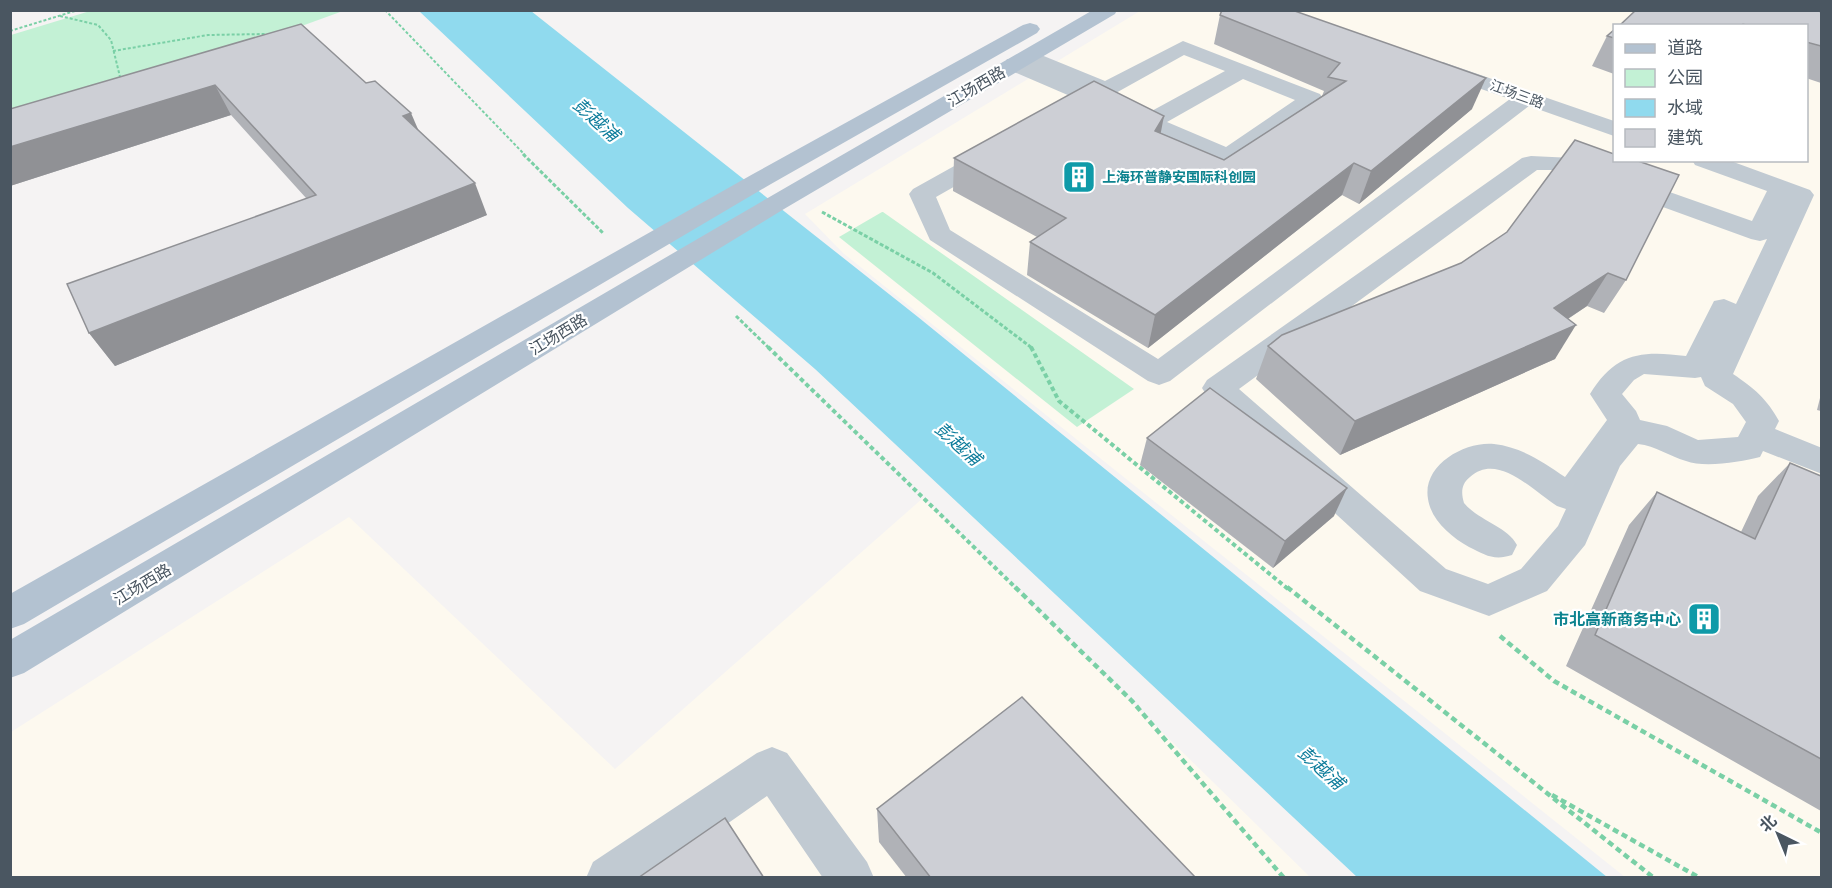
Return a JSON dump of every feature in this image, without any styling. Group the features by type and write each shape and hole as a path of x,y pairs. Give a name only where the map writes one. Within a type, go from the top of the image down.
{"main road":[{"name":"江场西路","path":"10,612 608,286 783,199 1108,10"},
{"name":"江场西路","path":"10,661 608,286 628,258 762,179 1044,22"}],"street":[{"path":"1183,47 1312,99 1228,157 1093,98 1022,60 1106,89 1183,47"},
{"name":"江场三路","path":"1427,62 1613,129"},
{"path":"1149,122 1241,70"},
{"path":"1013,143 922,194 939,234 1159,374 1527,97"},
{"path":"1063,115 1093,98"},
{"path":"1710,162 1801,195"},
{"path":"1655,434 1630,431 1606,460 1572,535 1557,553 1534,580 1489,600 1433,579 1218,388 1531,163 1564,163 1760,233"},
{"path":"1706,373 1760,233 1801,195"},
{"path":"1706,373 1801,195"},
{"path":"1652,363 1706,373 1744,396 1762,421 1748,448 1695,452 1625,419 1606,394 1614,380 1627,369 1652,363"},
{"path":"1499,545 1480,536 1459,521 1450,511 1444,500 1449,475 1469,459 1491,456 1514,461 1532,469 1546,484 1569,497 1625,419"},
{"path":"1755,434 1821,462"},
{"path":"609,878 772,768 851,878"}],"path":[{"path":"10,31 78,10"},
{"path":"385,10 479,110 628,258"},
{"path":"60,16 98,25 111,40 122,86"},
{"path":"113,51 215,33 245,31 265,33"},
{"path":"783,199 933,273 1031,346 1059,400 1307,604 1654,878"},
{"path":"736,316 1132,701 1284,878"},
{"path":"1493,630 1554,681 1821,833"},
{"path":"1541,788 1700,878"}],"shaded area":[{"path":"1140,11 1821,11 1821,877 1625,877 843,253 805,214"},
{"path":"923,498 1310,877 11,878 11,732 349,517 615,769"}],"green space":[{"path":"90,11 343,11 11,131 11,35"},
{"path":"882,212 1134,389 1077,427 839,237"}],"water":[{"name":"彭越浦","path":"419,11 531,11 918,317 1607,877 1357,877 815,369 628,208"}],"building":[{"name":"上海环普静安国际科创园","path":"1222,10 1292,10 1486,78 1371,171 1354,163 1155,315 1030,242 1066,218 954,158 1094,81 1164,116 1155,131 1224,160 1346,81 1328,77 1340,63 1220,15"},
{"path":"1636,10 1817,10 1821,12 1821,46 1808,43 1808,24 1621,24"},
{"path":"301,24 366,83 375,81 411,113 403,116 475,183 89,333 67,284 316,195 215,85 10,147 10,109"},
{"path":"1575,140 1613,154 1613,162 1641,162 1679,175 1626,280 1608,273 1554,308 1576,325 1355,421 1268,346 1282,335 1461,263 1507,232"},
{"path":"1210,388 1347,488 1285,541 1147,438"},
{"name":"市北高新商务中心","path":"1790,463 1821,476 1821,759 1595,635 1657,492 1755,539"},
{"path":"1022,697 1196,878 931,878 877,809"},
{"path":"725,818 764,878 638,878"}],"place":[{"name":"上海环普静安国际科创园","path":"1079,177"},
{"name":"市北高新商务中心","path":"1704,619"}]}
